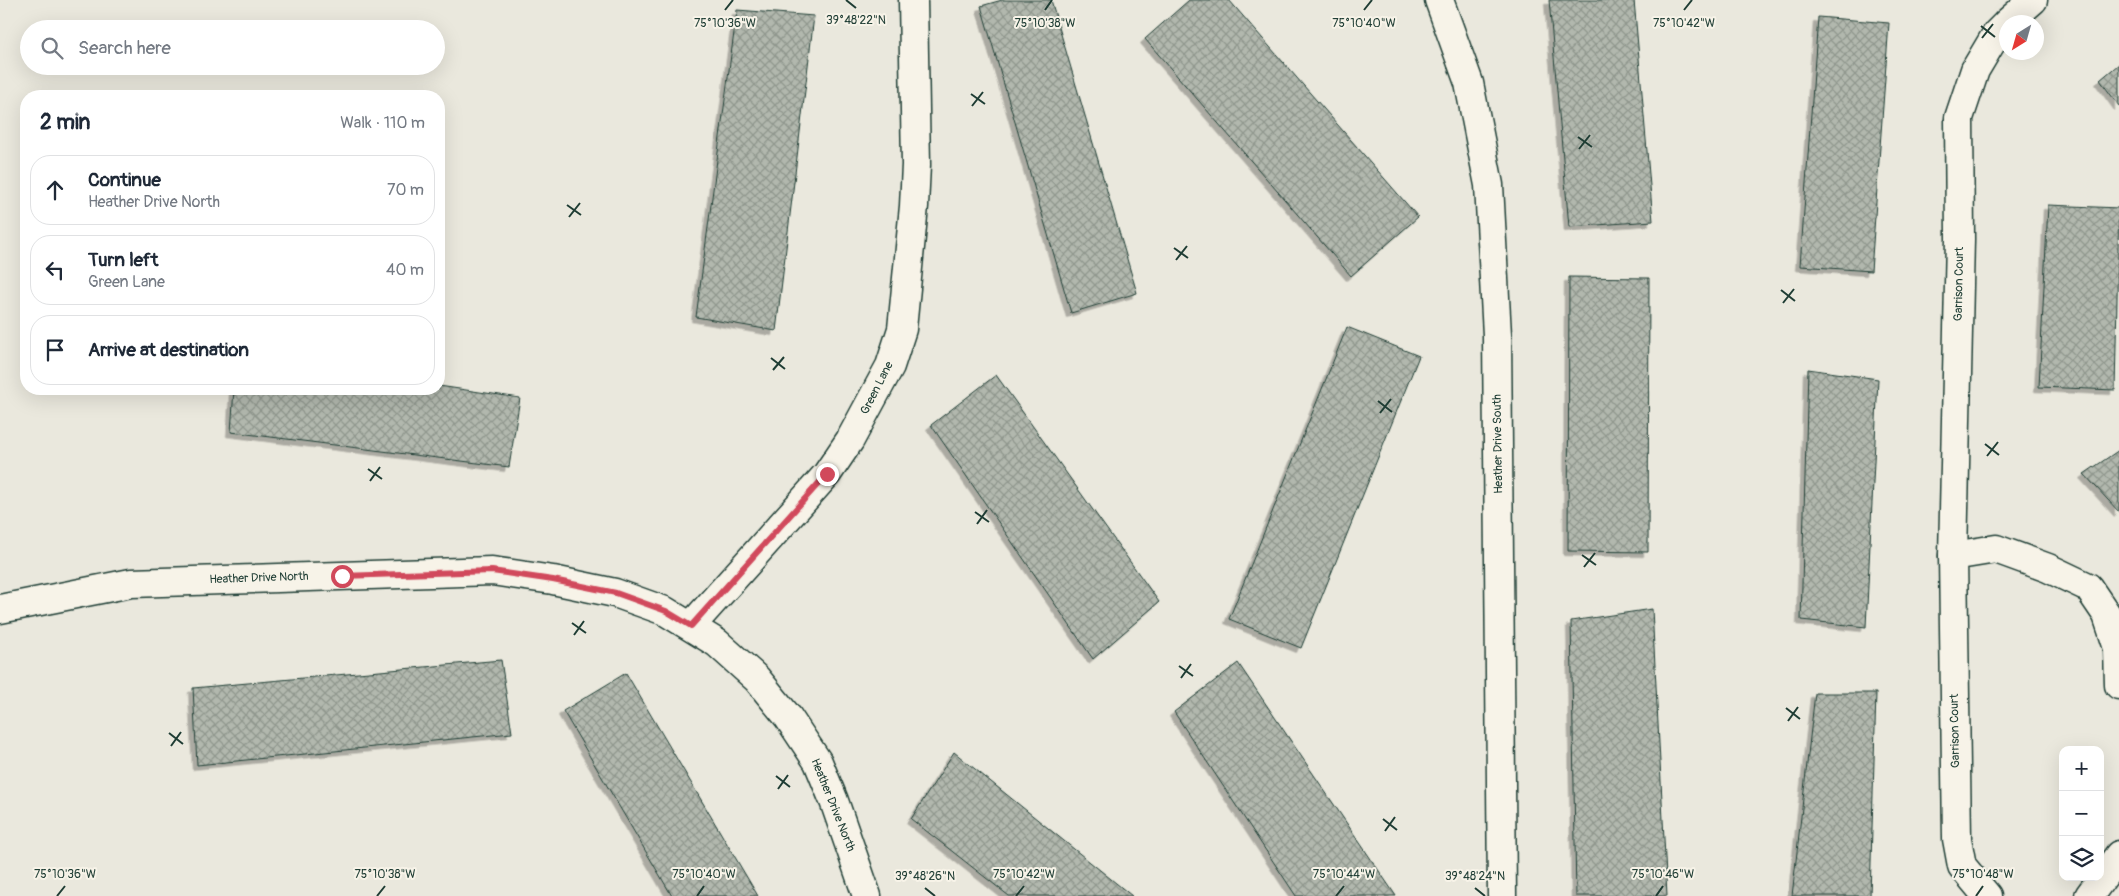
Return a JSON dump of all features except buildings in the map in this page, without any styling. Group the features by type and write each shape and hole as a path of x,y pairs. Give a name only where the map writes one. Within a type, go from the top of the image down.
{"street":[{"name":"Green Lane","path":"691,626 827,474 850,440 890,366 902,329 914,206 916,165 913,0"},
{"name":"Heather Drive South","path":"1440,0 1469,83 1489,185 1497,335 1502,896"},
{"name":"Garrison Court","path":"2016,15 2033,0"},
{"name":"Garrison Court","path":"1987,896 1962,866 1957,839 1952,556 1960,239 1959,118 1975,70 1999,30"},
{"path":"1952,556 1996,549 2048,568 2088,587 2108,616 2118,648 2119,684"},
{"name":"Heather Drive North","path":"0,609 131,583 492,571 553,580 616,593 666,611 717,643 756,679 788,717 818,762 834,801 867,896"},
{"path":"2089,896 2119,855"}],"route":[{"path":"342,576 492,571 553,580 616,593 666,611 691,626 746,567 827,474"}]}
